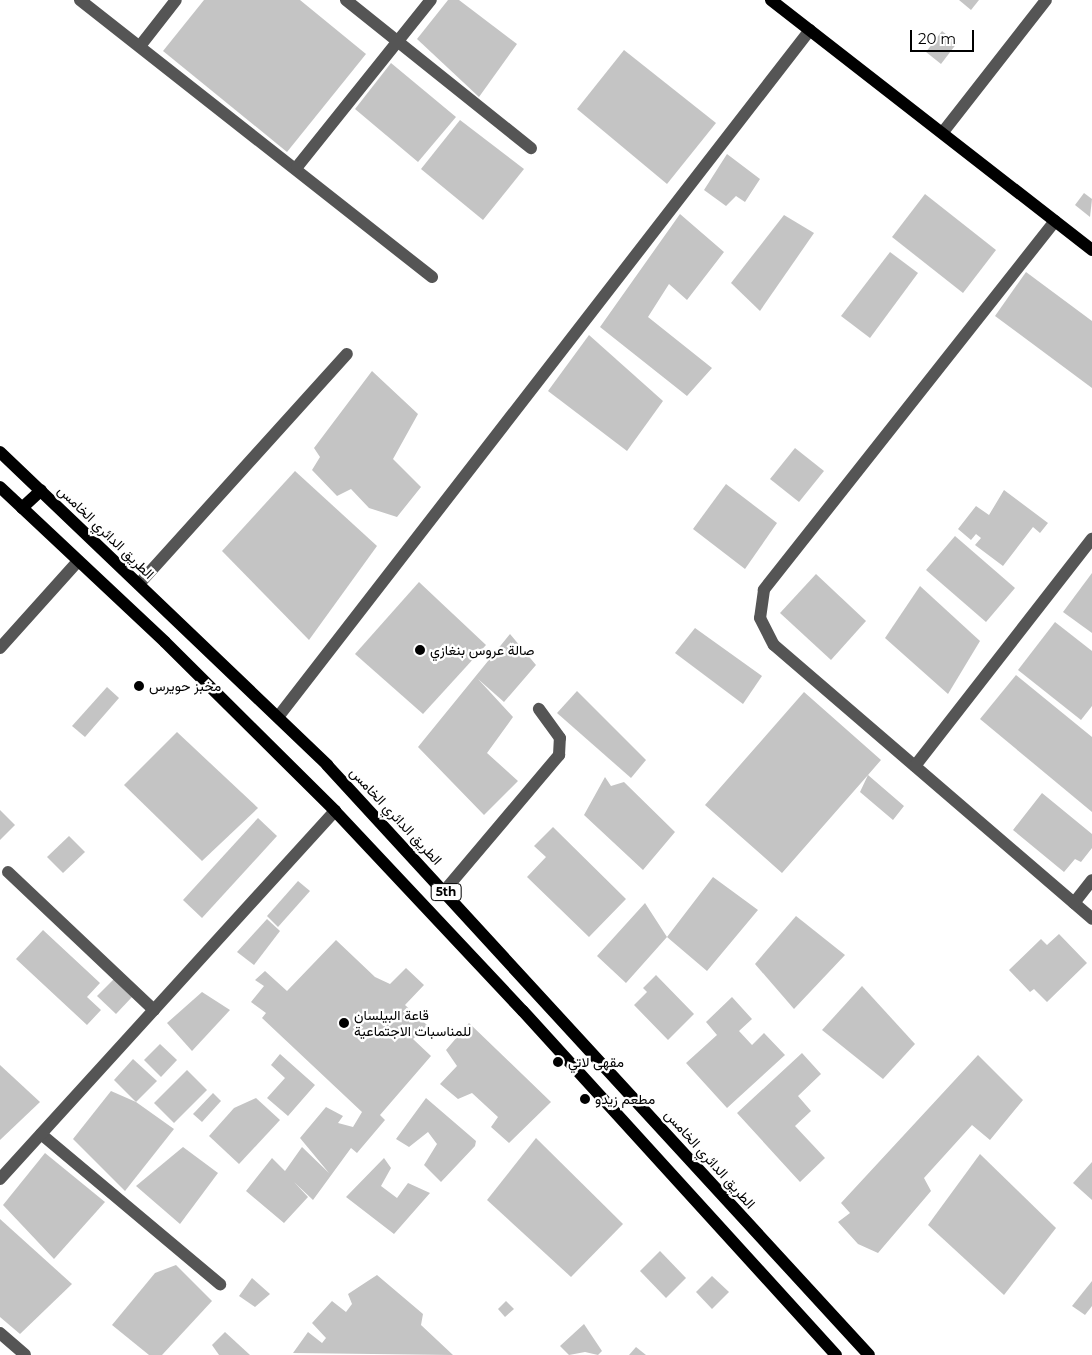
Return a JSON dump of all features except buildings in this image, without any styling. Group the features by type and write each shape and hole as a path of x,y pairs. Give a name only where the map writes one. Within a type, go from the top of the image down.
{"main road":[{"path":"771,0 943,132 1092,250"},
{"name":"الطريق الدائري الخامس","path":"0,452 278,717 445,890 869,1355"},
{"name":"5th","path":"0,487 335,811 516,1004 836,1355"},
{"path":"22,508 41,490"}],"street":[{"path":"80,0 297,167 432,277"},
{"path":"140,46 176,0"},
{"path":"346,0 530,148"},
{"path":"297,167 431,0"},
{"path":"943,132 1046,0"},
{"path":"278,717 810,30"},
{"path":"1054,221 764,590 760,618 774,645 1092,919"},
{"path":"138,584 347,354"},
{"path":"915,766 1092,539"},
{"path":"0,648 78,561"},
{"path":"445,890 559,756 560,738 539,709"},
{"path":"0,1180 335,811"},
{"path":"8,872 154,1010"},
{"path":"1074,903 1092,880"},
{"path":"42,1134 220,1284"},
{"path":"0,1333 25,1355"}],"place":[{"name":"صالة عروس بنغازي","path":"420,650"},
{"name":"مخبز حويرس","path":"139,686"},
{"name":"قاعة البيلسان للمناسبات الاجتماعية","path":"344,1023"},
{"name":"مقهى لاتي","path":"558,1062"},
{"name":"مطعم زيدو","path":"585,1099"}]}
